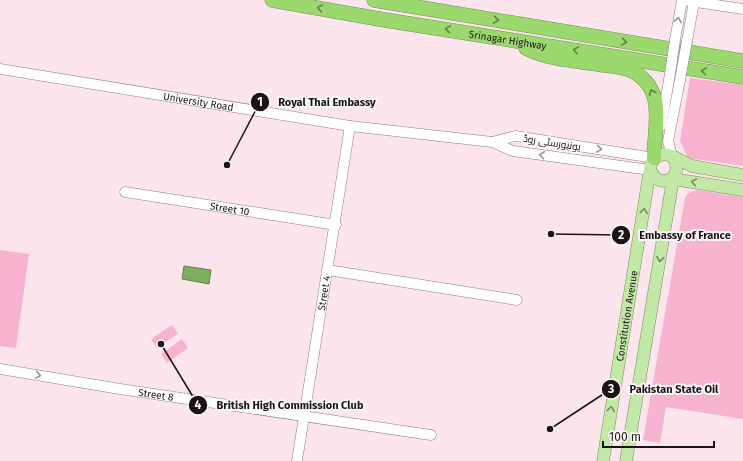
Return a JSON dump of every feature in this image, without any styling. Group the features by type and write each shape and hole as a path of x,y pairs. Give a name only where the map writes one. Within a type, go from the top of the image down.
{"highway":[{"name":"Srinagar Highway","path":"272,0 743,77"},
{"name":"Srinagar Highway","path":"374,0 743,61"},
{"path":"504,38 529,50 548,56 613,66 630,70 640,76 647,83 655,100 656,114 654,161"}],"main road":[{"path":"743,175 692,166 672,156 664,154 654,161 652,174 657,179 668,181 673,179 743,190"},
{"path":"626,461 673,179 676,174 677,164 672,156"},
{"name":"Constitution Avenue","path":"602,461 629,293 654,161"},
{"path":"712,185 714,170"}],"street":[{"path":"682,0 743,9"},
{"name":"Constitution Avenue","path":"654,161 659,143 682,0"},
{"path":"672,156 668,142 694,2"},
{"name":"University Road","path":"0,69 350,126 492,142"},
{"name":"Street 4","path":"297,461 336,225 350,126"},
{"name":"یونیورسٹی روڈ","path":"492,142 515,136 654,161"},
{"name":"یونیورسٹی روڈ","path":"492,142 513,151 654,161"},
{"name":"Street 10","path":"125,192 336,225"},
{"path":"328,270 517,300"},
{"name":"Street 8","path":"0,368 120,389 431,435"}],"shaded area":[{"path":"690,78 743,85 743,166 688,158 680,141"},
{"path":"697,190 743,197 743,419 666,407 660,443 643,440 685,198 688,193"},
{"path":"0,250 29,254 16,348 0,346"},
{"path":"184,266 211,270 209,284 182,279"},
{"path":"172,325 178,334 157,348 151,339"},
{"path":"182,339 188,348 167,363 161,354"}],"place":[{"name":"Royal Thai Embassy","path":"227,165"},
{"name":"Embassy of France","path":"551,234"},
{"name":"British High Commission Club","path":"161,344"},
{"name":"Pakistan State Oil","path":"550,429"}]}
